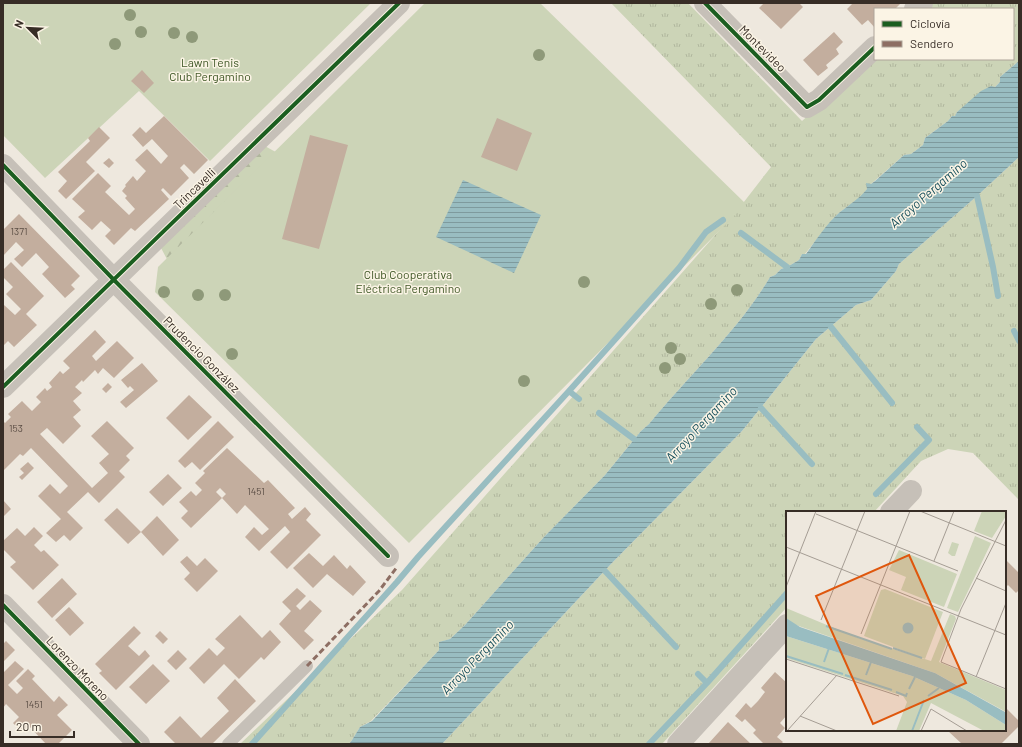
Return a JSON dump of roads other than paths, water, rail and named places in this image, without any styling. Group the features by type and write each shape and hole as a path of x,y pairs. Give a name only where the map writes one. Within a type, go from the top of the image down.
{"street":[{"name":"Trincavelli","path":"3,387 399,3"},
{"name":"Montevideo","path":"705,3 807,107 819,100 874,48"},
{"name":"Prudencio González","path":"3,165 114,280 388,556"},
{"path":"892,511 911,491"},
{"name":"Lorenzo Moreno","path":"3,605 139,744"},
{"path":"678,744 786,626"}],"lane":[{"path":"228,744 307,666"}],"water":[{"name":"Arroyo Pergamino","path":"1019,61 1019,157 899,264 896,271 871,300 856,305 816,339 742,431 611,564 442,744 349,744 360,727 372,721 439,650 439,642 450,639 465,625 544,537 605,475 641,431 649,424 743,316 770,277 775,275 781,269 799,260 802,254 806,254 831,221 864,193 867,189 866,183 871,184 904,155 911,154 923,145 925,138 948,121 952,116 955,116 957,112 981,91 991,86 995,87 1000,82 1000,77"},
{"path":"463,180 541,215 514,273 436,237"}],"waterway":[{"path":"977,196 998,296"},
{"path":"569,391 679,268 706,232 723,220"},
{"path":"741,233 787,267"},
{"path":"831,327 892,403"},
{"path":"1014,331 1019,341"},
{"path":"252,744 418,557 569,391 579,399"},
{"path":"761,408 812,464"},
{"path":"599,413 634,439"},
{"path":"876,494 929,440 917,427"},
{"path":"605,571 676,647"},
{"path":"649,744 707,683 786,594"},
{"path":"698,674 707,683"}],"park label":[{"name":"Lawn Tenis Club Pergamino","path":"210,69"},
{"name":"Club Cooperativa Eléctrica Pergamino","path":"408,281"}]}
